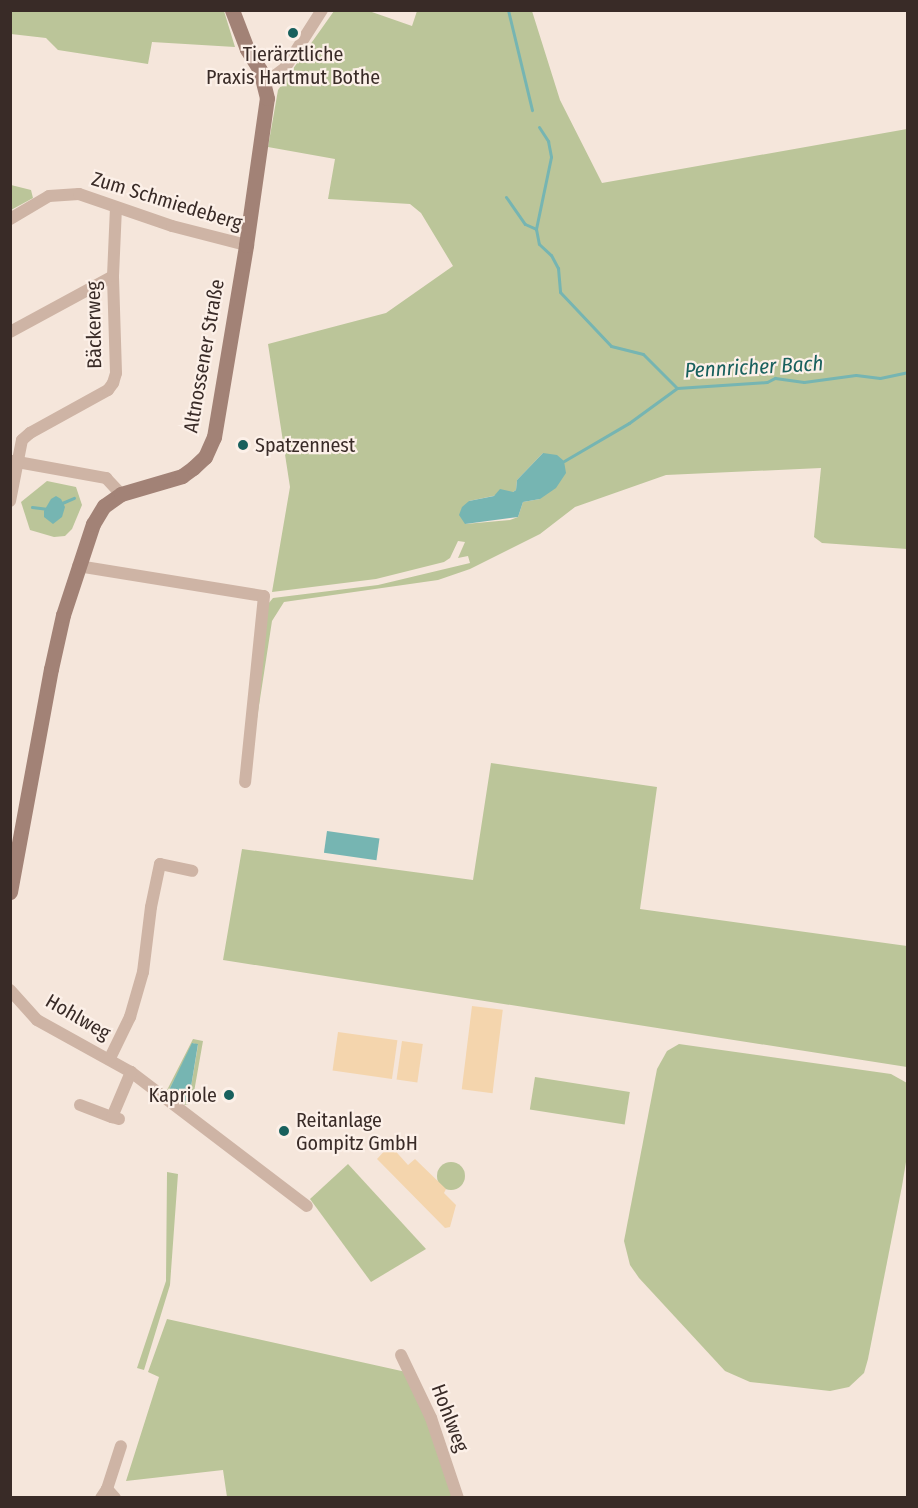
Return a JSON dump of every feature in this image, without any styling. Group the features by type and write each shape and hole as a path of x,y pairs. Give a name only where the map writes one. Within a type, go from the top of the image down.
{"street":[{"name":"Altnossener Straße","path":"10,892 51,669 78,566 93,524 104,506 121,494 182,476 205,457 214,437 265,113 265,83 240,35 232,10"},
{"path":"265,83 285,68 322,10"},
{"name":"Zum Schmiedeberg","path":"10,219 49,196 79,194 116,208 246,245"},
{"name":"Bäckerweg","path":"14,461 22,440 30,433 108,390 113,383 116,373 113,276 116,208"},
{"path":"10,332 113,276"},
{"path":"10,501 14,461 106,478 121,494"},
{"path":"78,566 264,596 245,782"},
{"path":"110,1058 130,1017 143,972 151,907 160,864 192,871"},
{"name":"Hohlweg","path":"10,990 37,1020 110,1058 131,1072 307,1206"},
{"path":"80,1105 115,1118 131,1072"},
{"name":"Hohlweg","path":"401,1355 431,1418 458,1497"},
{"path":"108,1494 121,1446"}],"green space":[{"path":"10,11 224,11 235,47 152,42 148,64 58,50 46,38 11,34"},
{"path":"334,11 369,11 412,26 417,11 532,11 560,100 602,183 907,129 907,549 822,543 814,537 821,468 666,475 575,507 540,534 470,569 438,580 284,602 272,621 256,725 268,604 273,598 378,585 470,563 468,556 458,558 465,542 458,541 450,558 444,562 376,579 272,592 290,487 268,344 386,313 453,266 421,213 410,204 328,199 335,159 268,147 278,90","holes":["543,453 540,499 523,502 518,517 510,520 465,524 469,501 513,492 516,490 517,480"]},
{"path":"11,185 31,190 33,198 11,210"},
{"path":"47,481 76,487 82,505 72,529 65,536 54,537 30,530 21,502"},
{"path":"491,763 657,787 640,909 907,946 907,1067 223,960 242,849 473,880"},
{"path":"193,1039 203,1041 194,1092 189,1104 185,1105 166,1092","holes":["193,1043 198,1045 189,1099 183,1102 170,1092 170,1088"]},
{"path":"679,1044 891,1074 907,1083 907,1156 902,1186 868,1359 864,1373 849,1387 830,1391 750,1382 725,1371 639,1278 630,1265 624,1241 657,1069 667,1051"},
{"path":"535,1077 630,1092 625,1125 530,1110"},
{"path":"451,1162 461,1166 465,1176 461,1186 451,1190 441,1186 437,1176 441,1166"},
{"path":"348,1164 426,1249 371,1282 310,1199"},
{"path":"167,1172 178,1174 170,1285 144,1370 137,1368 166,1281"},
{"path":"167,1319 406,1372 428,1418 454,1497 227,1497 223,1470 126,1481 159,1377 148,1372"}],"sand":[{"path":"472,1006 503,1010 493,1093 462,1089"},
{"path":"338,1032 397,1040 392,1079 333,1071"},
{"path":"402,1041 423,1044 417,1083 397,1080"},
{"path":"390,1145 408,1165 415,1159 446,1189 444,1193 456,1205 450,1227 445,1228 377,1159"}],"water":[{"path":"543,453 557,455 564,461 566,473 556,488 540,499 523,502 518,517 465,524 459,515 462,507 469,501 494,496 500,489 513,492 516,490 517,480"},
{"path":"56,496 61,499 65,507 62,517 53,524 44,517 44,511 51,499"},
{"path":"327,831 379,838 376,860 324,853"},
{"path":"192,1043 198,1044 189,1099 183,1102 170,1092 170,1088"}],"waterway":[{"name":"Pennricher Bach","path":"508,10 532,110"},
{"name":"Pennricher Bach","path":"539,127 548,141 551,157 536,229 539,244 551,255 558,268 560,292 611,346 643,354 677,388 767,382 775,378 804,382 856,375 880,378 908,372"},
{"path":"506,197 525,224 536,229"},
{"path":"564,461 629,423 677,388"},
{"path":"62,503 74,498"},
{"path":"32,507 48,509"}],"place":[{"name":"Tierärztliche Praxis Hartmut Bothe","path":"293,33"},
{"name":"Spatzennest","path":"243,445"},
{"name":"Kapriole","path":"229,1095"},
{"name":"Reitanlage Gompitz GmbH","path":"284,1131"}]}
